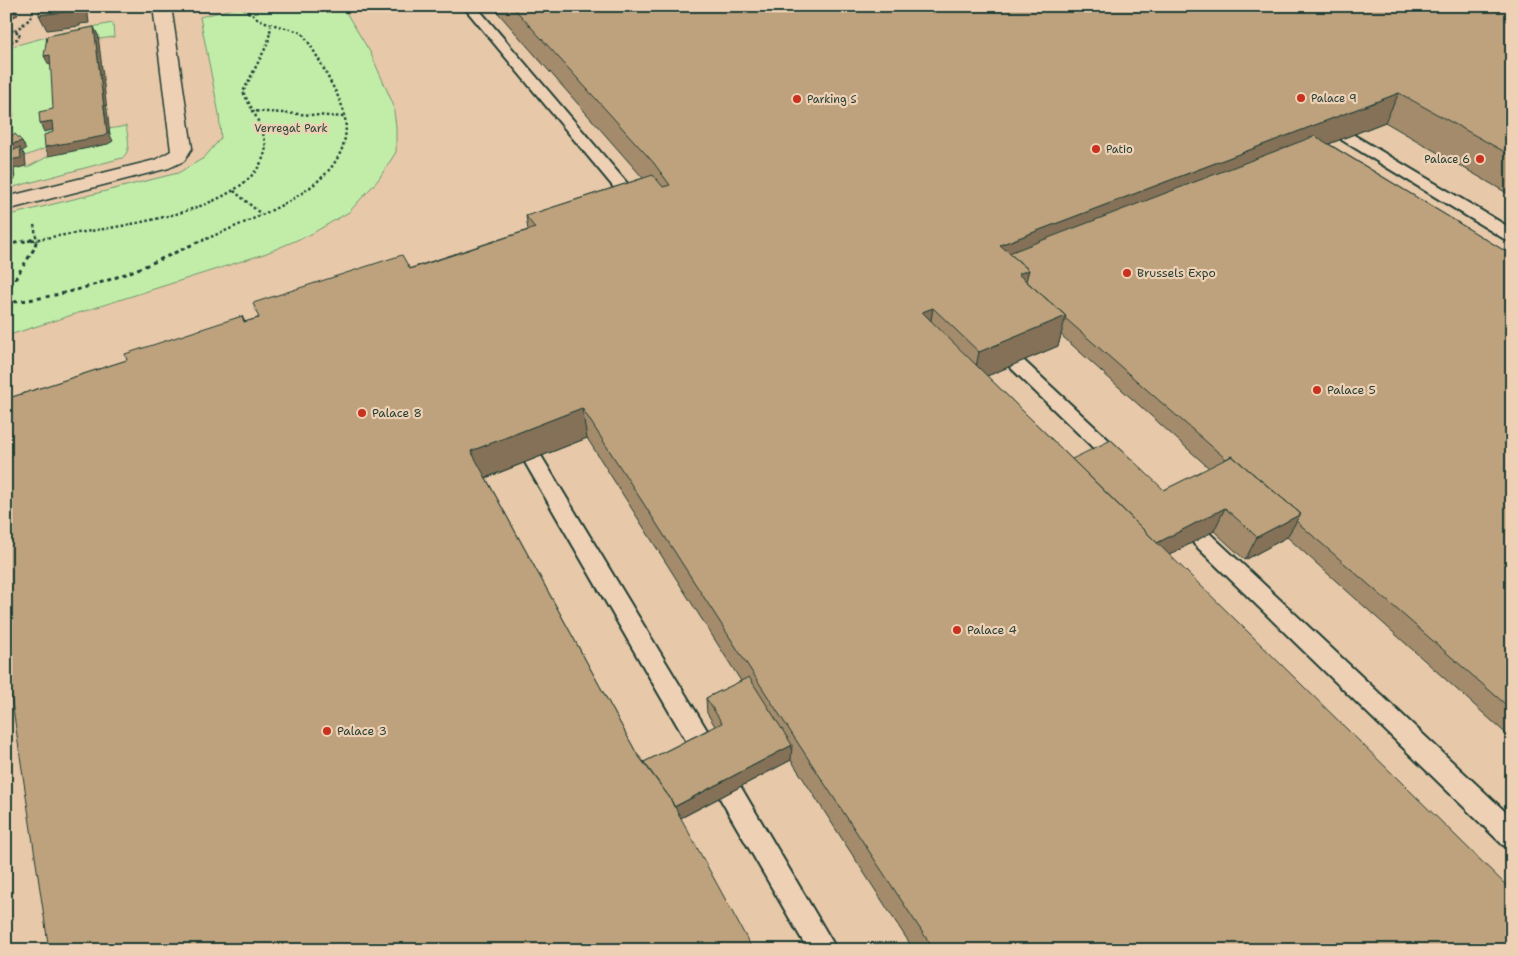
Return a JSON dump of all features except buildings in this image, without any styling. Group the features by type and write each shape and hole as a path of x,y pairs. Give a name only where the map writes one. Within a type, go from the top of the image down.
{"street":[{"path":"6,204 170,161 180,153 182,148 162,6"}],"lane":[{"path":"469,6 639,197 613,206"},
{"path":"1347,137 1512,236"},
{"path":"1016,363 1132,473"},
{"path":"534,459 704,748"},
{"path":"1201,538 1512,836"},
{"path":"730,792 823,950"}],"path":[{"path":"15,31 31,18 35,6"},
{"path":"6,303 56,296 130,274 290,200 312,186 327,173 345,140 343,107 302,33 260,23 251,18 242,6"},
{"path":"6,30 15,31 20,34 19,37 6,44"},
{"path":"251,110 345,117"},
{"path":"234,191 261,214"},
{"path":"6,293 34,249 37,239 33,220"}],"green space":[{"name":"Verregat Park","path":"243,6 342,6 370,52 393,104 396,127 396,152 378,180 349,212 311,234 264,254 6,336 6,216 178,173 204,158 221,138 219,114 200,17"},
{"path":"113,23 114,37 99,39 99,35 95,34 54,63 57,129 49,147 25,156 26,168 49,156 106,144 111,140 109,129 126,126 128,148 125,155 122,158 6,189 6,156 26,149 6,139 6,48 61,33"}],"place":[{"name":"Palace 9","path":"1301,98"},
{"name":"Parking S","path":"797,99"},
{"name":"Patio","path":"1096,149"},
{"name":"Palace 6","path":"1480,159"},
{"name":"Brussels Expo","path":"1127,273"},
{"name":"Palace 5","path":"1317,390"},
{"name":"Palace 8","path":"362,413"},
{"name":"Palace 4","path":"957,630"},
{"name":"Palace 3","path":"327,731"}]}
